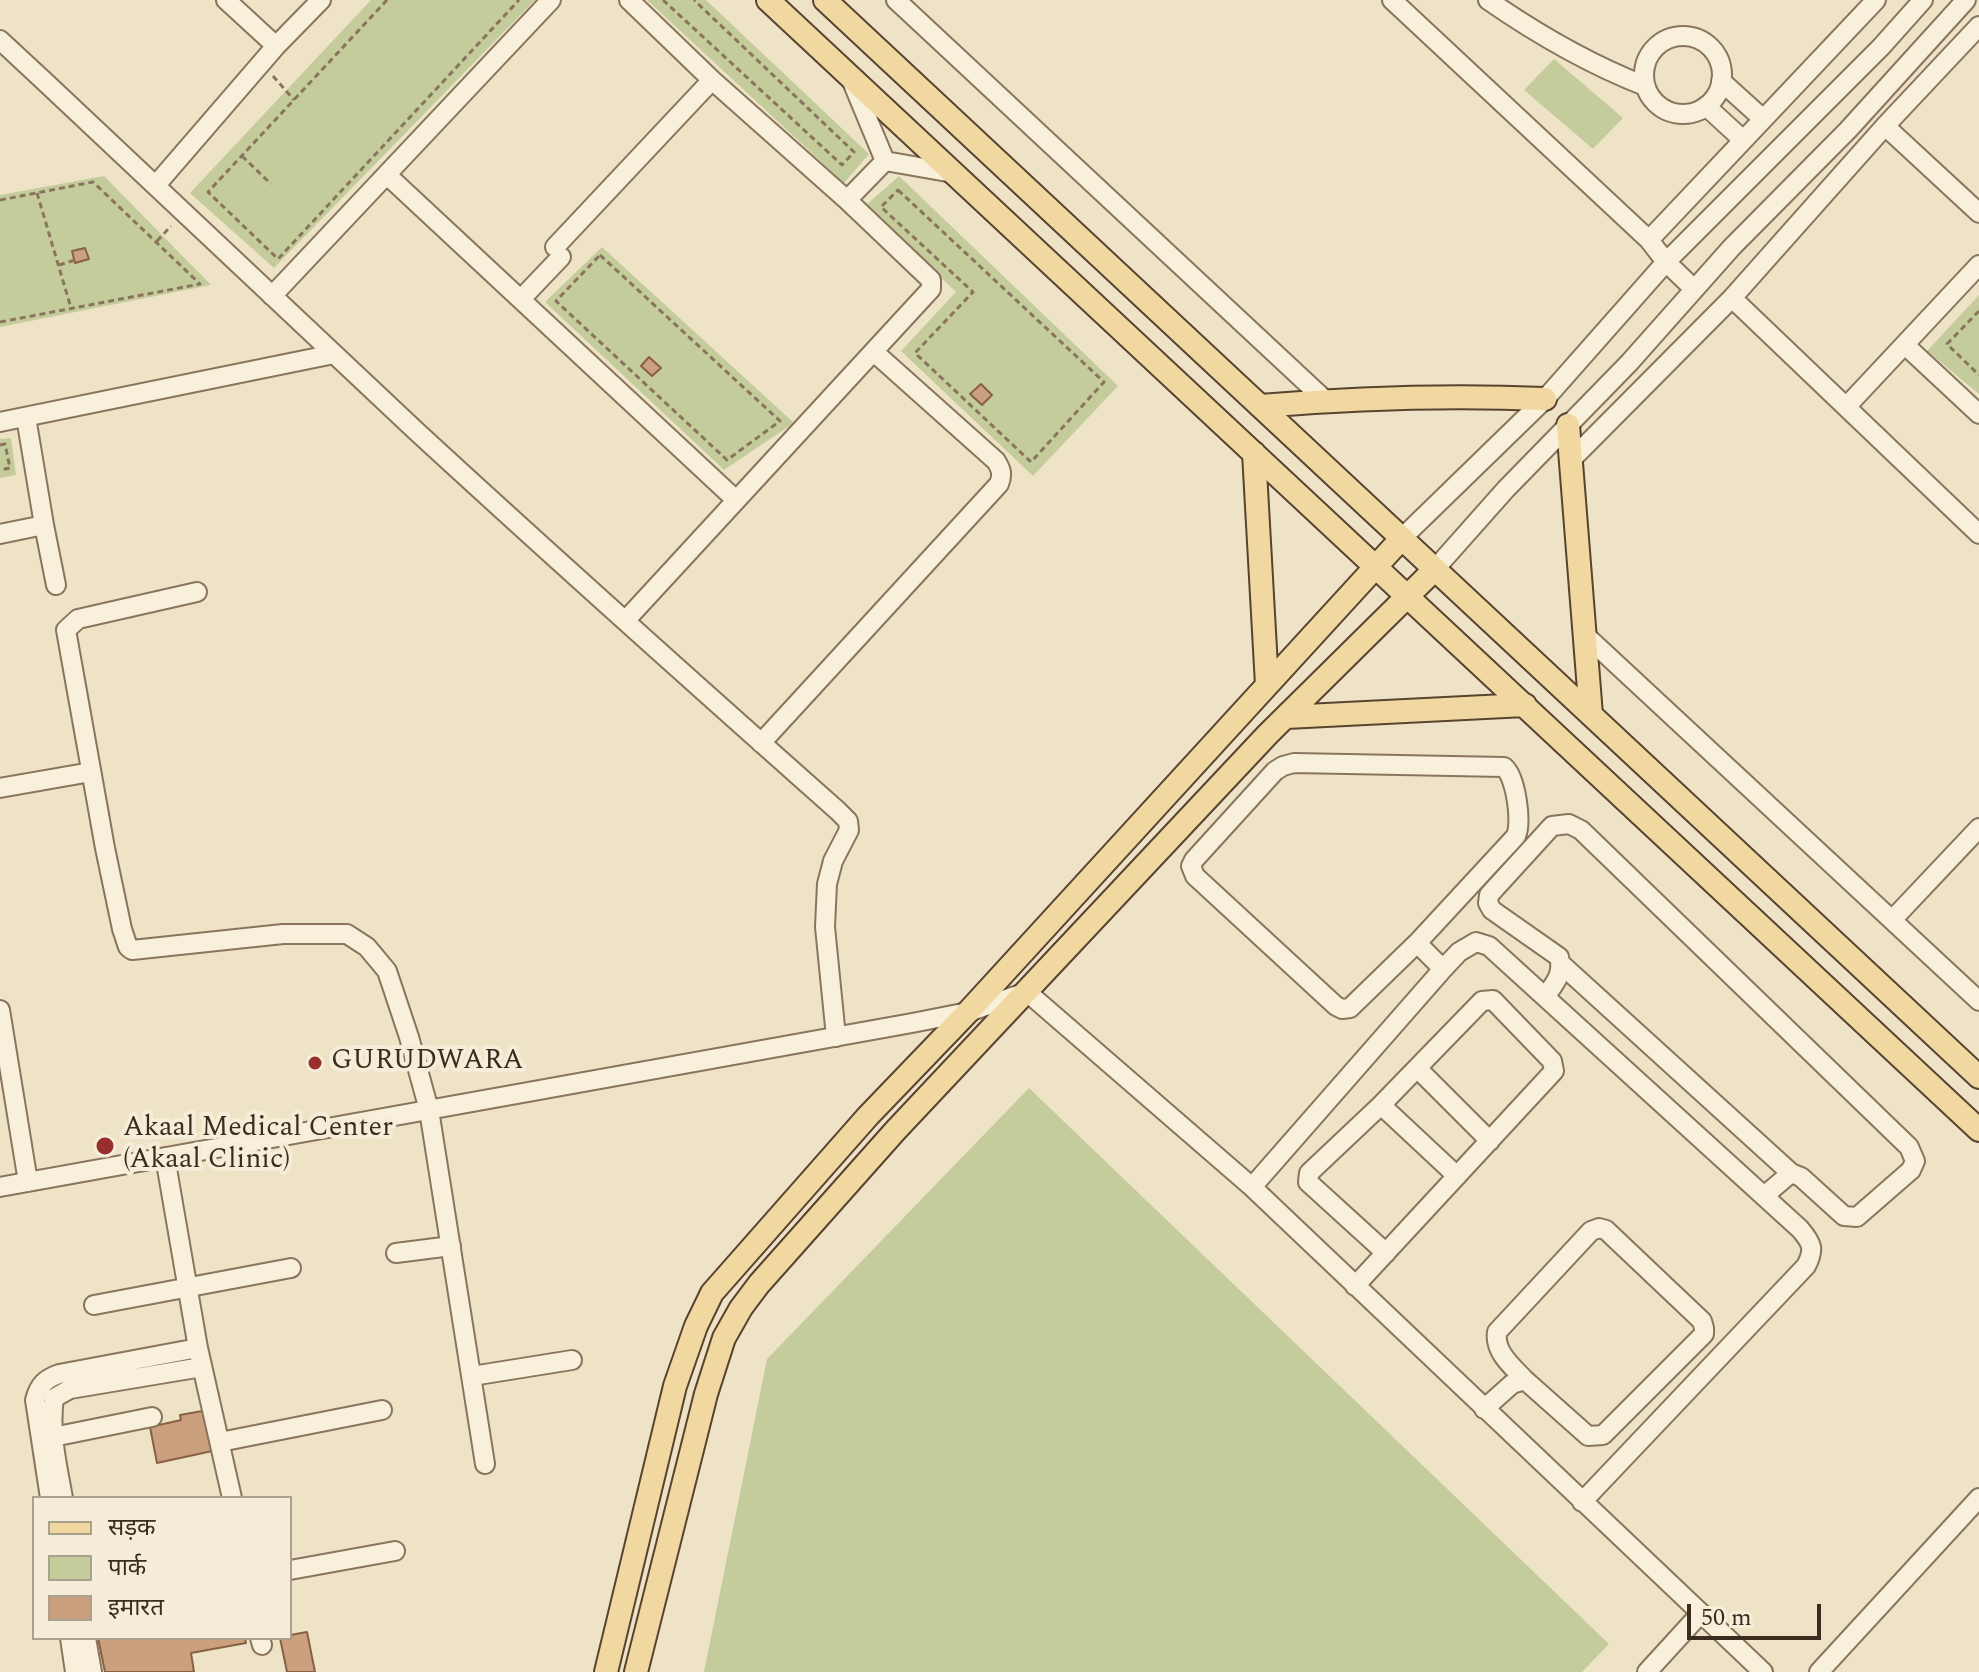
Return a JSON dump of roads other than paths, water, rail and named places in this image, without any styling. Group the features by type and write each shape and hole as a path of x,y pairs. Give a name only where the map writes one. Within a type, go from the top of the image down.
{"main road":[{"path":"768,0 1979,1130"},
{"path":"825,0 1979,1077"},
{"path":"1260,406 1325,400 1545,399"},
{"path":"1568,425 1591,715"},
{"path":"1254,453 1267,685"},
{"path":"606,1672 675,1386 696,1326 712,1293 868,1116 968,1012 1402,538"},
{"path":"636,1672 706,1394 724,1338 741,1308 895,1131 1286,717 1435,569"},
{"path":"1286,717 1525,705"}],"street":[{"path":"226,0 276,46"},
{"path":"156,185 276,46 321,0"},
{"path":"272,296 551,0"},
{"path":"625,621 931,289 931,280 629,0"},
{"path":"896,0 1325,400"},
{"path":"1392,0 1649,240 1694,289"},
{"path":"1488,0 1569,51 1610,73 1645,86"},
{"path":"1649,240 1876,0"},
{"path":"1402,538 1545,399 1666,262 1881,47 1923,0"},
{"path":"1435,569 1506,489 1629,363 1732,247 1848,130 1966,0"},
{"path":"1571,460 1732,298 1979,26"},
{"path":"1677,36 1701,40 1718,58 1721,69 1718,93 1699,111 1672,113 1660,107 1645,86 1647,60 1654,49 1677,36"},
{"path":"0,40 334,354 848,821 849,830 833,861 827,884 825,927 836,1037"},
{"path":"850,77 885,161"},
{"path":"521,299 558,252 712,80"},
{"path":"1721,81 1763,119"},
{"path":"1706,106 1743,140"},
{"path":"1885,126 1979,213"},
{"path":"847,200 885,161"},
{"path":"885,161 953,173"},
{"path":"387,175 736,500"},
{"path":"1846,407 1979,265"},
{"path":"1732,298 1979,534"},
{"path":"1905,345 1979,414"},
{"path":"761,743 1002,478 1002,470 996,461 874,352"},
{"path":"0,422 334,354"},
{"path":"26,417 56,585"},
{"path":"0,534 44,525"},
{"path":"197,592 78,619 66,630 122,929 132,950 283,934 347,934 367,947 387,971 429,1110 485,1464"},
{"path":"1584,634 1979,1001"},
{"path":"1294,763 1504,767 1512,778 1519,822 1516,836 1417,943 1350,1008 1342,1009 1195,876 1191,866 1268,777 1283,766 1294,763"},
{"path":"0,788 91,772"},
{"path":"1545,997 1559,978 1559,957 1492,910 1488,903 1489,895 1552,826 1569,824 1593,841 1909,1147 1915,1161 1911,1170 1857,1217 1844,1216 1801,1177 1791,1173 1561,964"},
{"path":"1893,919 1979,828"},
{"path":"1252,1187 1443,969 1459,952 1476,942 1489,946 1764,1196 1810,1240 1812,1255 1806,1266 1582,1502"},
{"path":"1417,943 1443,969"},
{"path":"0,1187 968,1012 1027,992 1252,1187 1763,1672"},
{"path":"1355,1286 1386,1253 1457,1176 1490,1141 1554,1071 1552,1061 1493,1000 1482,1001 1381,1105 1309,1173 1308,1182 1386,1253"},
{"path":"0,1010 5,1078 28,1182"},
{"path":"1417,1068 1490,1141"},
{"path":"1381,1105 1457,1176"},
{"path":"165,1157 198,1348 232,1496"},
{"path":"1764,1196 1791,1173"},
{"path":"1484,1409 1512,1384 1525,1380 1588,1436 1603,1435 1704,1334 1702,1321 1606,1230 1599,1228 1591,1231 1497,1332 1496,1344 1500,1352 1525,1380"},
{"path":"396,1253 451,1246"},
{"path":"94,1305 291,1268"},
{"path":"50,1496 35,1400 38,1387 47,1378 198,1348"},
{"path":"472,1376 572,1360"},
{"path":"63,1496 51,1418 54,1398 70,1389 202,1367"},
{"path":"220,1442 382,1410"},
{"path":"53,1437 152,1417"},
{"path":"1819,1672 1979,1498"},
{"path":"292,1570 395,1551"},
{"path":"1651,1671 1700,1614"},
{"path":"70,1640 75,1672"},
{"path":"86,1640 92,1672"}],"place":[{"name":"GURUDWARA","path":"315,1063"},
{"name":"Akaal Medical Center (Akaal Clinic)","path":"105,1146"}]}
